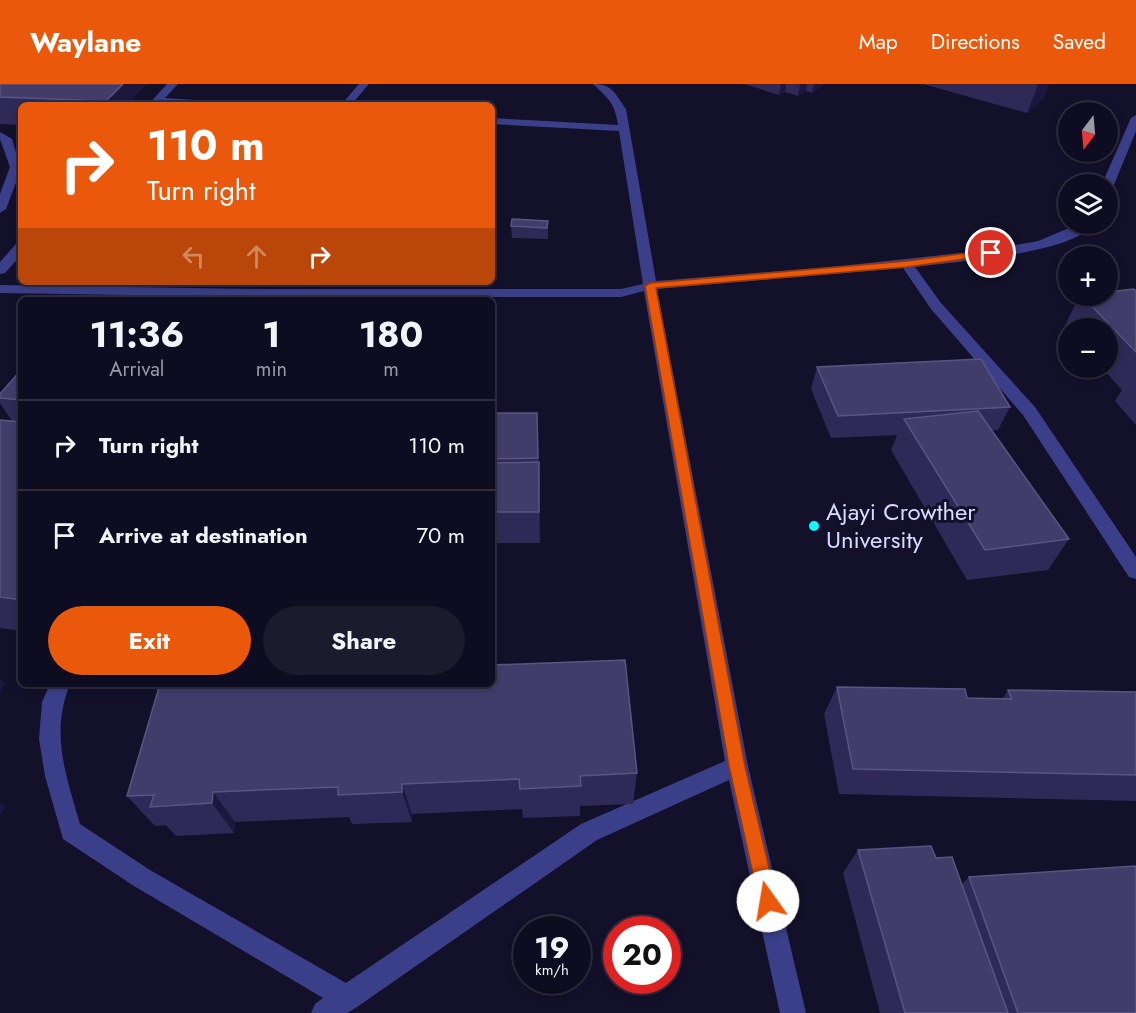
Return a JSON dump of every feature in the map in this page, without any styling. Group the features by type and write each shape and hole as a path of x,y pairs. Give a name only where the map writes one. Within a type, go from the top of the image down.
{"lane":[{"path":"156,102 174,84"},
{"path":"349,102 364,84"},
{"path":"598,84 608,89 621,109 650,286 737,766 794,1013"},
{"path":"1112,174 1136,118"},
{"path":"495,121 624,128"},
{"path":"0,135 7,139 16,167 0,209"},
{"path":"0,289 264,293 621,293 650,286 907,264 1012,251 1073,234"},
{"path":"0,270 18,250"},
{"path":"907,264 936,306 1029,411 1136,572"},
{"path":"58,687 54,696 49,749 71,831 142,878 348,998"},
{"path":"324,1013 589,832 737,766"}],"building":[{"path":"0,84 123,84 106,101 0,97"},
{"path":"512,219 548,221 547,228 511,226"},
{"path":"1134,289 1136,291 1136,352 1118,333 1118,318 1103,318 1092,306 1118,306 1118,291"},
{"path":"981,359 1010,407 838,416 817,367"},
{"path":"18,373 18,400 0,398 0,394"},
{"path":"978,411 1069,539 985,550 904,419"},
{"path":"495,413 537,413 538,458 495,459"},
{"path":"0,420 18,422 18,600 0,597"},
{"path":"539,462 539,512 495,512 495,463"},
{"path":"625,660 637,773 580,776 581,786 520,789 519,779 402,784 402,792 338,795 338,787 213,792 212,803 150,807 154,795 127,796 159,687 495,687 495,665"},
{"path":"837,687 965,689 967,698 1012,699 1008,690 1136,692 1136,775 853,769"},
{"path":"931,846 936,858 952,857 1008,1013 905,1013 858,850"},
{"path":"1135,866 1136,1013 1018,1013 969,877"}],"place":[{"name":"Ajayi Crowther University","path":"814,526"}],"route":[{"path":"768,901 737,766 650,286 907,264 991,253"}]}
